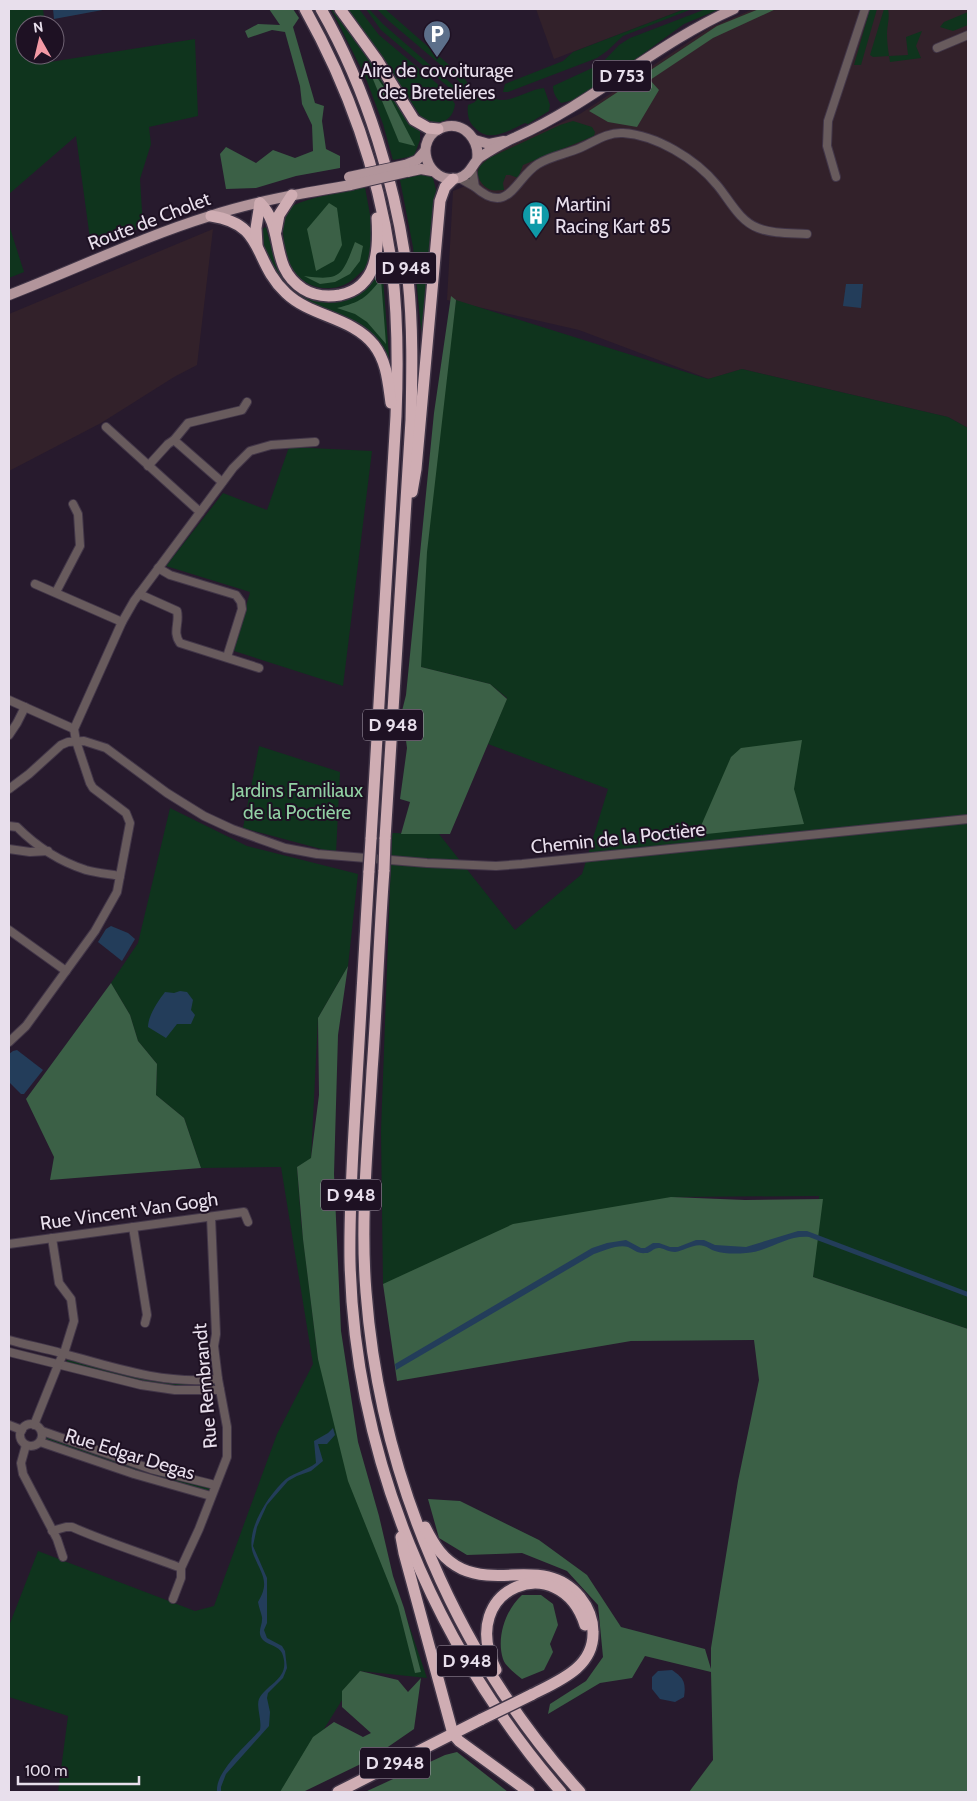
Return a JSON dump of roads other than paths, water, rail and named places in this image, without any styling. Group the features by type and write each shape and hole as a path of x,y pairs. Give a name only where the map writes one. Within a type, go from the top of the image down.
{"highway":[{"name":"D 948","path":"305,9 327,51 349,102 360,132 376,189 392,268 398,370 352,1168 350,1262 354,1323 373,1429 398,1515 430,1593 478,1681 524,1747 561,1792"},
{"name":"D 948","path":"321,9 352,70 371,121 391,188 404,248 411,312 412,379 366,1170 364,1260 368,1314 375,1367 400,1474 426,1549 446,1594 468,1635 517,1714 580,1792"},
{"path":"340,9 377,60 414,120 428,128 438,129"},
{"path":"403,543 416,468 440,201 445,187 456,178"},
{"path":"260,202 270,217 276,236 280,261 285,271 294,282 305,290 317,295 331,296 346,294 359,287 374,265 378,243 376,189"},
{"path":"276,236 279,215 292,195"},
{"path":"256,246 260,202"},
{"path":"211,216 224,218 241,225 256,246 268,271 287,295 301,304 359,332 372,343 380,354 388,381 395,444"},
{"path":"400,1474 435,1546 452,1564 478,1574 539,1575 566,1584 583,1601 590,1613 593,1626 591,1647 585,1661 563,1678 453,1734"},
{"path":"398,1515 404,1553 453,1734 459,1741 529,1792"},
{"path":"517,1714 493,1664 486,1641 487,1621 490,1612 507,1592 521,1585 543,1584 563,1592 575,1602 581,1612 585,1625 586,1638 583,1651 577,1662 563,1678"},
{"name":"D 2948","path":"338,1792 453,1734"}],"main road":[{"name":"D 753","path":"475,164 507,141 570,110 691,30 734,9"},
{"path":"459,127 475,140 478,150 475,164 467,174 456,178 441,177 432,171 427,162 425,151 428,140 438,129 459,127"},
{"name":"D 753","path":"475,140 489,144 507,141"},
{"name":"Route de Cholet","path":"406,168 425,151"},
{"name":"Route de Cholet","path":"9,294 177,227 211,216 260,202 406,168 432,171"}],"street":[{"path":"836,176 827,146 828,121 865,9"},
{"path":"937,48 968,36"},
{"path":"456,178 475,187 482,194 500,198 518,186 536,165 555,156 580,148 599,138 622,133 660,143 679,152 696,164 716,183 732,206 758,228 807,234"},
{"path":"475,164 475,187"},
{"path":"148,466 188,423 242,410 247,402"},
{"path":"106,427 200,512"},
{"path":"174,440 222,482"},
{"path":"9,1042 26,1026 95,931 116,892 130,823 129,818 126,813 93,788 76,741 74,729 122,622 139,594 222,482 233,468 250,452 271,444 315,442"},
{"path":"56,592 80,546 78,514 73,504"},
{"path":"158,568 170,575 236,594 242,602 242,609 227,657"},
{"path":"35,584 122,622"},
{"path":"139,594 177,611 179,618 175,632 176,638 180,643 259,668"},
{"path":"9,700 74,729"},
{"path":"9,735 18,723 25,707"},
{"path":"9,789 61,745 76,741"},
{"name":"Chemin de la Poctière","path":"76,741 84,741 106,748 180,802 232,829 271,844 325,855 496,866 968,819"},
{"path":"9,826 18,827 28,838 66,863 88,871 120,876"},
{"path":"9,849 30,852 48,851"},
{"path":"9,930 66,971"},
{"name":"Rue Vincent Van Gogh","path":"9,1244 244,1212 248,1222"},
{"name":"Rue Rembrandt","path":"173,1599 181,1578 182,1568 227,1457 227,1427 214,1346 216,1334 210,1217"},
{"path":"133,1227 147,1315 145,1323"},
{"path":"34,1425 65,1350 74,1320 71,1299 59,1283 52,1238"},
{"path":"9,1340 139,1375 171,1380 218,1379"},
{"path":"9,1352 148,1387 175,1390 220,1390"},
{"path":"9,1425 22,1430"},
{"path":"26,1425 34,1425 42,1432 40,1442 33,1446 26,1445 20,1437 22,1430 26,1425"},
{"name":"Rue Edgar Degas","path":"42,1432 213,1490"},
{"name":"Rue Edgar Degas","path":"40,1442 134,1474 213,1490"},
{"path":"26,1445 21,1463 23,1474 63,1557"},
{"path":"52,1531 66,1527 72,1528 110,1544 123,1546 182,1568"}],"water":[{"path":"53,9 108,9 65,17 65,15 54,15"},
{"path":"846,284 863,284 861,308 843,306"},
{"path":"111,926 128,933 135,939 122,961 98,942 106,929"},
{"path":"180,991 187,992 193,1000 191,1010 195,1015 191,1024 177,1024 166,1038 148,1027 150,1018 165,992 174,993"},
{"path":"17,1050 43,1070 24,1094 21,1094 9,1082 9,1054"},
{"path":"798,1231 807,1231 968,1292 968,1297 809,1237 801,1237 762,1250 738,1254 714,1251 700,1245 675,1252 658,1248 648,1253 636,1252 628,1247 620,1246 594,1254 396,1370 395,1364 592,1248 626,1240 641,1248 645,1248 653,1243 678,1247 696,1240 704,1240 715,1245 746,1247"},
{"path":"333,1428 335,1435 327,1444 318,1444 323,1461 311,1471 288,1481 267,1505 257,1527 253,1546 267,1578 267,1623 264,1630 267,1638 282,1646 285,1651 287,1668 283,1678 268,1693 269,1726 226,1774 221,1792 217,1792 218,1784 226,1767 260,1730 259,1699 277,1680 284,1669 281,1651 265,1642 260,1634 262,1617 258,1602 264,1589 264,1579 254,1556 252,1546 255,1525 272,1494 279,1486 286,1479 316,1463 314,1441"},
{"path":"672,1670 682,1678 685,1688 684,1697 675,1702 660,1699 652,1689 652,1677 658,1671"}],"place":[{"name":"Aire de covoiturage des Breteliéres","path":"437,58"},
{"name":"Martini Racing Kart 85","path":"536,239"}],"park label":[{"name":"Jardins Familiaux de la Poctière","path":"297,801"}]}
